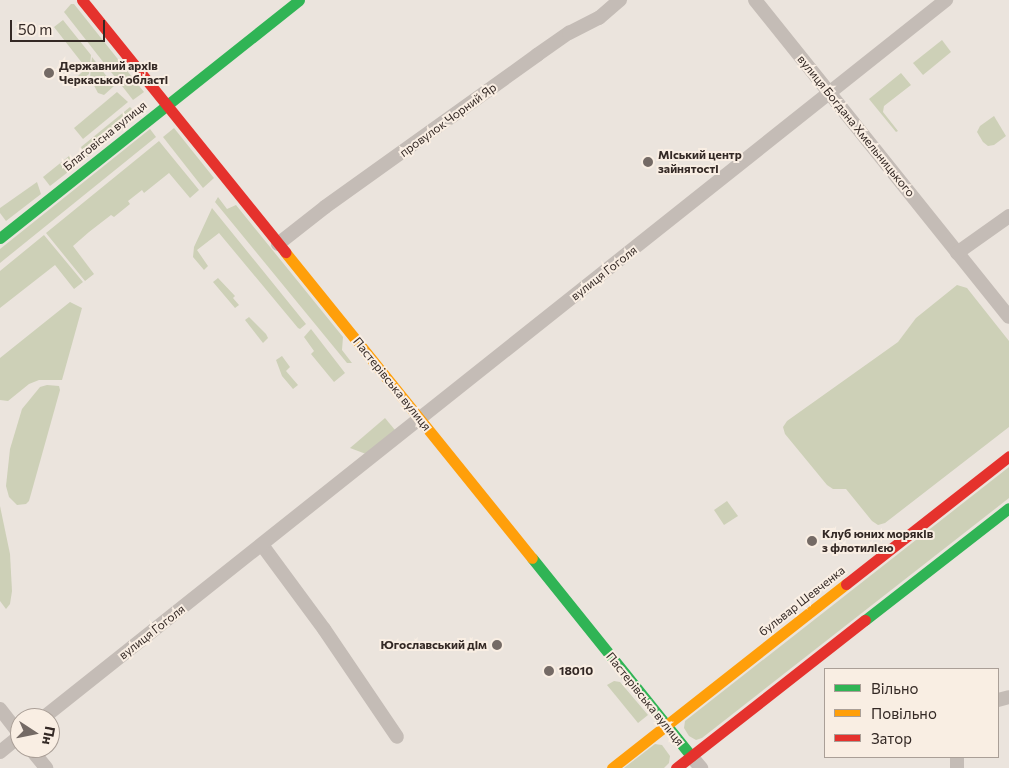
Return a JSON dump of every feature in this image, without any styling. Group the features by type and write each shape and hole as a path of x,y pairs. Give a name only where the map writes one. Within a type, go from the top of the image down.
{"main road":[{"name":"Пастерівська вулиця","path":"82,0 691,756"},
{"name":"Благовісна вулиця","path":"0,238 299,0"},
{"name":"бульвар Шевченка","path":"612,768 1009,456"},
{"path":"676,768 1009,508"}],"street":[{"name":"провулок Чорний Яр","path":"278,244 315,215 537,55 569,33 599,18 620,0"},
{"name":"вулиця Богдана Хмельницького","path":"755,0 1009,317"},
{"name":"вулиця Гоголя","path":"56,708 946,0"},
{"path":"957,252 1009,216"},
{"path":"262,545 324,629 397,738"},
{"path":"0,710 10,722"},
{"path":"0,752 10,744"},
{"name":"Пастерівська вулиця","path":"691,756 701,768"},
{"path":"38,758 46,768"}],"green space":[{"path":"71,4 74,4 144,92 133,100 64,12"},
{"path":"63,20 91,55 89,74 80,81 77,77 86,68 54,27"},
{"path":"942,40 951,52 923,75 913,63"},
{"path":"92,57 114,86 104,95 98,93 90,78"},
{"path":"901,73 911,85 884,106 883,112 898,131 896,132 869,99"},
{"path":"117,92 128,102 83,139 74,128"},
{"path":"130,107 139,116 86,158 81,147"},
{"path":"994,116 1006,136 994,145 988,146 977,132 980,126"},
{"path":"174,128 214,178 203,188 163,137"},
{"path":"150,129 156,137 0,263 0,249"},
{"path":"159,141 199,190 190,198 169,173 144,193 142,190 128,201 130,204 114,217 111,215 89,232 73,246 94,274 85,281 46,233"},
{"path":"69,156 77,165 50,186 43,177"},
{"path":"37,182 41,194 6,221 0,213 0,208"},
{"path":"218,197 227,209 236,205 343,337 342,350 352,363 347,363 215,202"},
{"path":"212,208 306,324 300,329 219,233 197,250 208,266 204,270 193,257 194,247"},
{"path":"44,235 83,282 74,289 55,265 0,308 0,271"},
{"path":"218,278 235,296 233,298 239,305 235,308 213,282"},
{"path":"957,285 967,288 1009,341 1009,427 885,523 878,525 872,521 846,489 833,489 827,485 785,434 783,427 787,421 898,342 916,318"},
{"path":"70,302 82,308 62,380 39,380 29,384 8,401 0,400 0,358"},
{"path":"249,317 266,334 268,338 263,343 245,320"},
{"path":"311,329 345,373 334,382 311,354 314,351 304,337"},
{"path":"282,356 290,367 286,371 298,385 293,389 282,376 276,360"},
{"path":"47,385 59,386 60,390 29,501 26,504 17,505 9,497 6,486 10,449 22,409 40,387"},
{"path":"385,418 395,430 366,454 350,448"},
{"path":"1009,467 1009,498 702,738 696,740 689,736 684,728 685,721"},
{"path":"727,501 738,516 724,525 714,510"},
{"path":"0,506 10,554 12,591 10,604 6,609 0,601"},
{"path":"614,681 620,682 648,715 638,723 607,685"},
{"path":"655,744 662,745 670,756 669,763 664,768 624,768"}],"traffic: fast":[{"path":"0,238 299,0"},
{"path":"865,620 1009,508"},
{"path":"532,558 691,756"}],"traffic: slow":[{"path":"285,252 532,558"},
{"path":"612,768 846,584"}],"traffic: jam":[{"path":"82,0 285,252"},
{"path":"846,584 1009,456"},
{"path":"676,768 865,620"}],"place":[{"name":"Державний архів Черкаської області","path":"49,73"},
{"name":"Міський центр зайнятості","path":"648,162"},
{"name":"Клуб юних моряків з флотилією","path":"812,541"},
{"name":"Югославський дім","path":"497,645"},
{"name":"18010","path":"549,671"}]}
